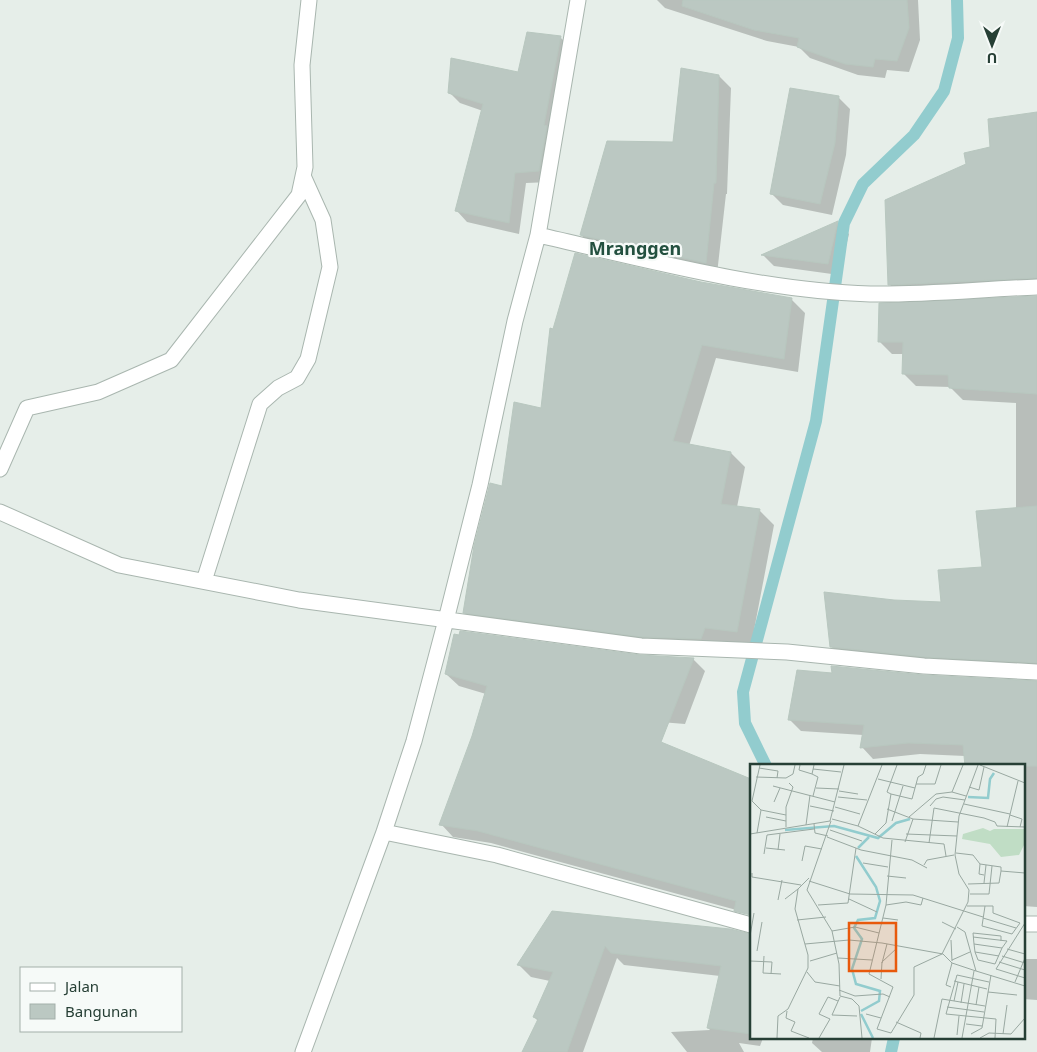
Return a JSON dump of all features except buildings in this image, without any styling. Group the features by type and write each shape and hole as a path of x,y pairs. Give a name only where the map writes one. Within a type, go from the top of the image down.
{"street":[{"path":"0,469 27,408 98,392 171,360 299,195 304,178 302,65 309,0"},
{"path":"303,1052 384,832 414,741 446,620 480,485 515,321 538,236 578,0"},
{"path":"204,581 260,404 278,388 297,378 308,359 330,267 323,220 304,178"},
{"path":"538,236 738,278 807,288 870,294 1037,287"},
{"path":"0,512 119,565 299,600 641,646 787,652 924,666 1037,672"},
{"path":"384,832 496,855 750,925"},
{"path":"1024,924 1037,924"}],"waterway":[{"path":"765,764 745,723 743,692 816,421 844,223 863,184 914,135 944,91 958,38 957,0"},
{"path":"891,1052 894,1040"}],"district":[{"name":"Mranggen","path":"635,249"}]}
